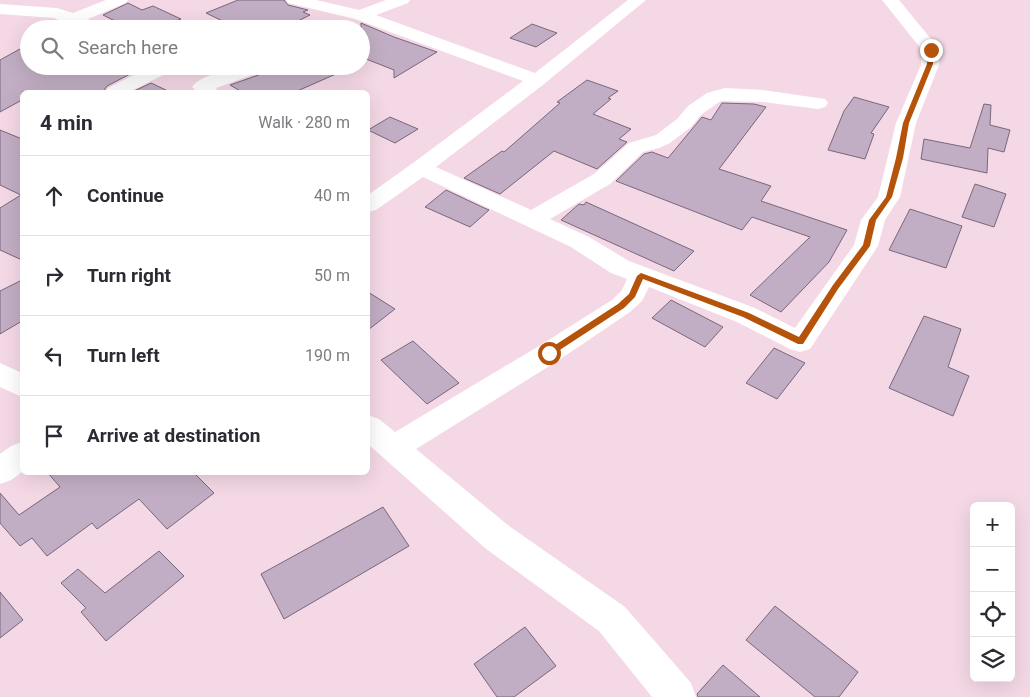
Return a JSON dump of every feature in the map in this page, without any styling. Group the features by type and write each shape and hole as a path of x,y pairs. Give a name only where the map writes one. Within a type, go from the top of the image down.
{"street":[{"path":"8,10 57,13 74,19 120,0"},
{"path":"294,0 356,20"},
{"path":"361,20 402,0"},
{"path":"370,204 537,80 638,0"},
{"path":"421,168 580,242 620,267 746,315 800,342 866,246 872,220 889,197 906,123 930,64 931,50 890,0"},
{"path":"370,25 537,80"},
{"path":"124,90 186,77 220,79 232,75"},
{"path":"531,220 602,179 636,147 652,144 663,139 684,122 695,110 714,97 725,94 763,96 818,103"},
{"path":"370,178 390,188"},
{"path":"393,448 549,353 621,306 633,295 641,276"},
{"path":"0,374 20,385"},
{"path":"370,429 497,536 612,618 677,697"},
{"path":"0,471 20,456"}],"building":[{"path":"238,0 284,0 288,5 308,10 303,12 310,15 300,20 220,20 206,13"},
{"path":"128,3 142,10 153,6 181,19 113,20 103,15"},
{"path":"532,24 557,33 536,47 510,38"},
{"path":"370,27 437,52 394,78 394,70 370,61"},
{"path":"20,49 20,75 128,75 107,86 104,90 20,90 20,101 0,112 0,60"},
{"path":"258,75 334,75 300,90 239,90 230,85"},
{"path":"587,80 618,91 608,98 611,99 593,114 631,129 619,139 627,142 597,169 554,151 500,194 464,178 502,151 504,152 560,103 557,102"},
{"path":"151,83 166,90 136,90"},
{"path":"854,97 889,107 871,133 874,134 865,159 828,150 844,111"},
{"path":"722,103 754,104 766,107 719,169 771,186 761,201 847,230 829,262 781,312 750,295 810,237 752,217 742,230 616,181 644,154 652,152 668,158 702,117 711,120"},
{"path":"984,104 991,105 990,125 1010,130 1004,152 988,148 987,173 921,159 924,139 970,148"},
{"path":"390,117 418,129 395,143 370,131 370,129"},
{"path":"0,130 20,138 20,195 0,185"},
{"path":"975,184 1006,194 994,227 962,217"},
{"path":"446,190 489,210 470,227 425,207"},
{"path":"20,196 20,259 0,250 0,208"},
{"path":"586,202 694,251 674,271 561,220 579,204 584,205"},
{"path":"910,209 962,226 946,268 889,250"},
{"path":"20,281 20,322 0,334 0,291"},
{"path":"370,293 395,309 370,328"},
{"path":"671,300 723,327 705,347 652,318"},
{"path":"924,316 961,329 948,367 969,376 953,416 889,388"},
{"path":"413,341 459,383 427,404 381,360"},
{"path":"774,348 805,363 777,399 746,383"},
{"path":"50,475 196,475 214,493 167,529 139,499 97,529 92,523 47,556 32,538 20,546 0,523 0,493 19,515 60,487"},
{"path":"383,507 409,546 284,619 261,574"},
{"path":"159,551 184,576 106,641 81,612 86,608 61,583 78,569 105,593"},
{"path":"0,592 23,620 0,638"},
{"path":"775,606 858,672 839,697 815,697 746,640"},
{"path":"525,627 556,666 514,697 497,697 474,664"},
{"path":"723,665 760,697 698,697 697,694"}],"route":[{"path":"549,353 621,306 633,295 641,276 746,315 800,342 851,264 866,246 872,220 889,197 906,123 930,64 931,50"}]}
